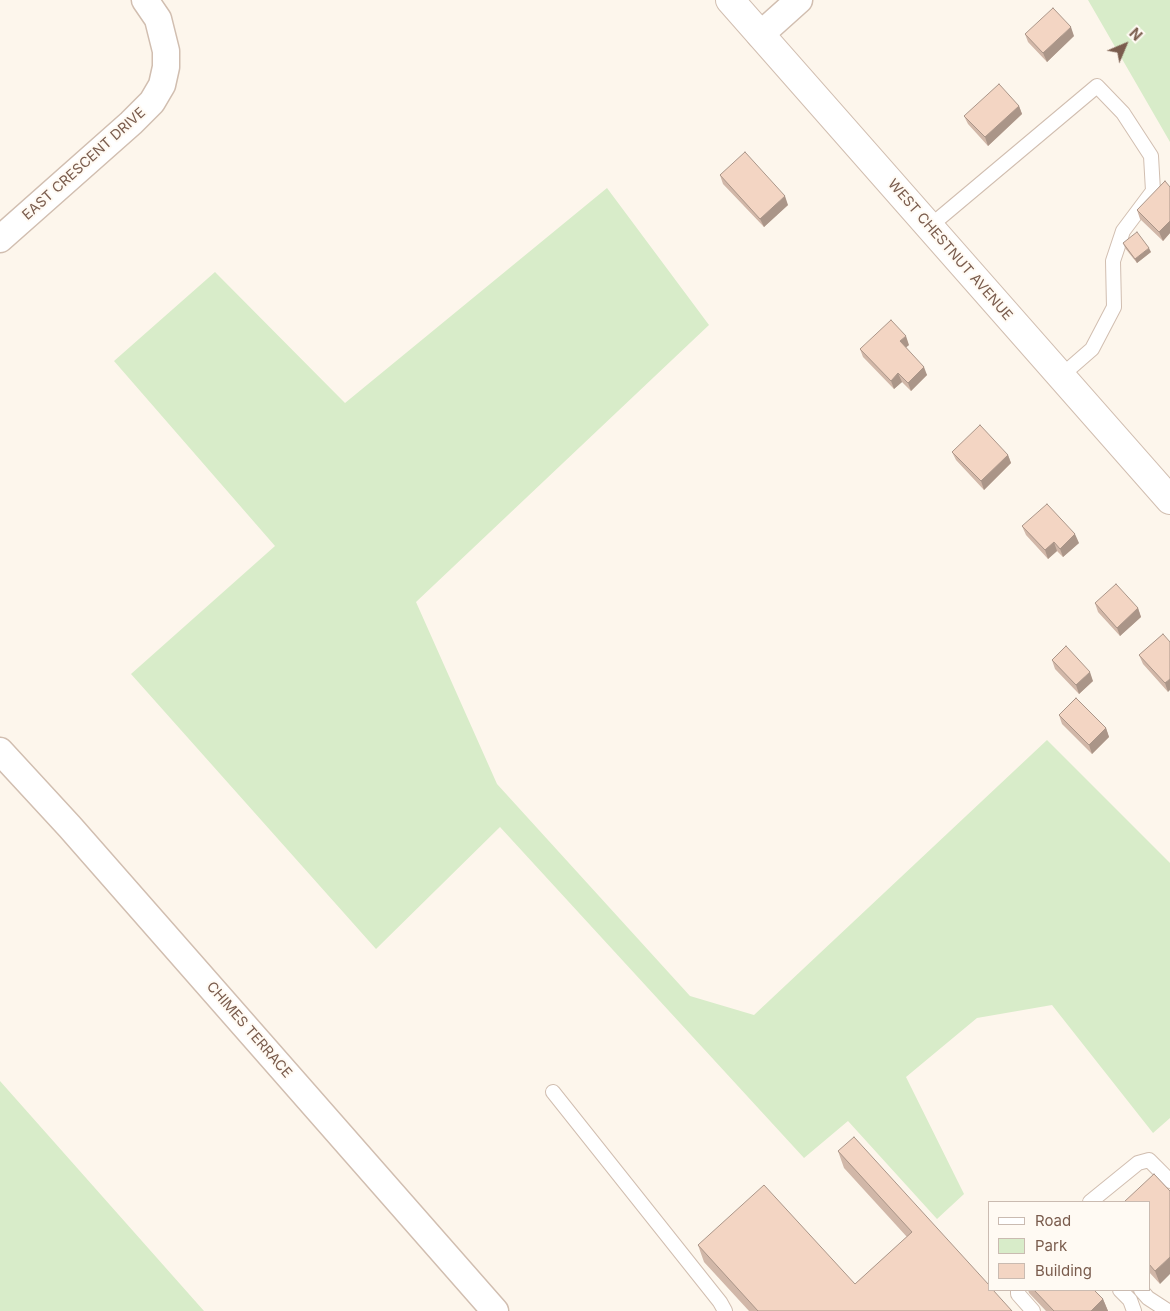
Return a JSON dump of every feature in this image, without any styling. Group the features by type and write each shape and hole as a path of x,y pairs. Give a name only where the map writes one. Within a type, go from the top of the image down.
{"street":[{"name":"EAST CRESCENT DRIVE","path":"0,238 131,123 152,102 162,86 166,67 166,51 158,19 145,0"},
{"name":"WEST CHESTNUT AVENUE","path":"730,0 1170,500"},
{"path":"760,35 799,0"},
{"name":"CHIMES TERRACE","path":"0,752 70,827 495,1311"}],"lane":[{"path":"929,226 1097,86 1122,113 1151,156 1153,191 1124,231 1113,261 1114,306 1092,349 1061,376"},
{"path":"553,1092 720,1302 725,1311"},
{"path":"1091,1201 1138,1163 1149,1160 1170,1181"},
{"path":"1018,1291 1018,1294 1033,1311"},
{"path":"1121,1291 1130,1300 1134,1311"},
{"path":"1142,1291 1148,1298 1168,1311"}],"green space":[{"path":"1088,0 1170,0 1170,142"},
{"path":"607,188 709,325 416,602 497,784 690,996 754,1015 1047,740 1170,863 1170,1118 1153,1133 1052,1005 977,1018 906,1077 964,1194 937,1219 848,1121 804,1158 500,827 376,949 131,674 275,546 114,361 215,272 345,403"},
{"path":"0,1081 204,1311 0,1311"}],"building":[{"path":"1053,8 1071,27 1043,53 1025,34"},
{"path":"999,84 1019,106 985,137 964,116"},
{"path":"745,152 785,196 760,219 720,175"},
{"path":"1165,181 1170,187 1170,221 1159,232 1137,210"},
{"path":"1137,232 1149,248 1135,259 1123,243"},
{"path":"891,320 906,336 900,341 924,367 908,383 898,373 891,381 860,349"},
{"path":"980,425 1008,455 981,481 952,452"},
{"path":"1047,504 1075,534 1060,549 1054,542 1045,550 1022,526"},
{"path":"1116,584 1138,608 1117,628 1095,603"},
{"path":"1163,634 1170,642 1170,679 1165,683 1139,655"},
{"path":"1066,646 1090,672 1076,685 1052,660"},
{"path":"1076,698 1106,728 1089,745 1059,715"},
{"path":"854,1137 988,1284 988,1291 994,1291 1012,1311 758,1311 698,1245 764,1185 855,1284 912,1232 838,1151"},
{"path":"1154,1174 1170,1191 1170,1257 1155,1271 1150,1265 1150,1201 1125,1201"},
{"path":"1035,1291 1095,1291 1103,1299 1091,1311 1054,1311"}]}
